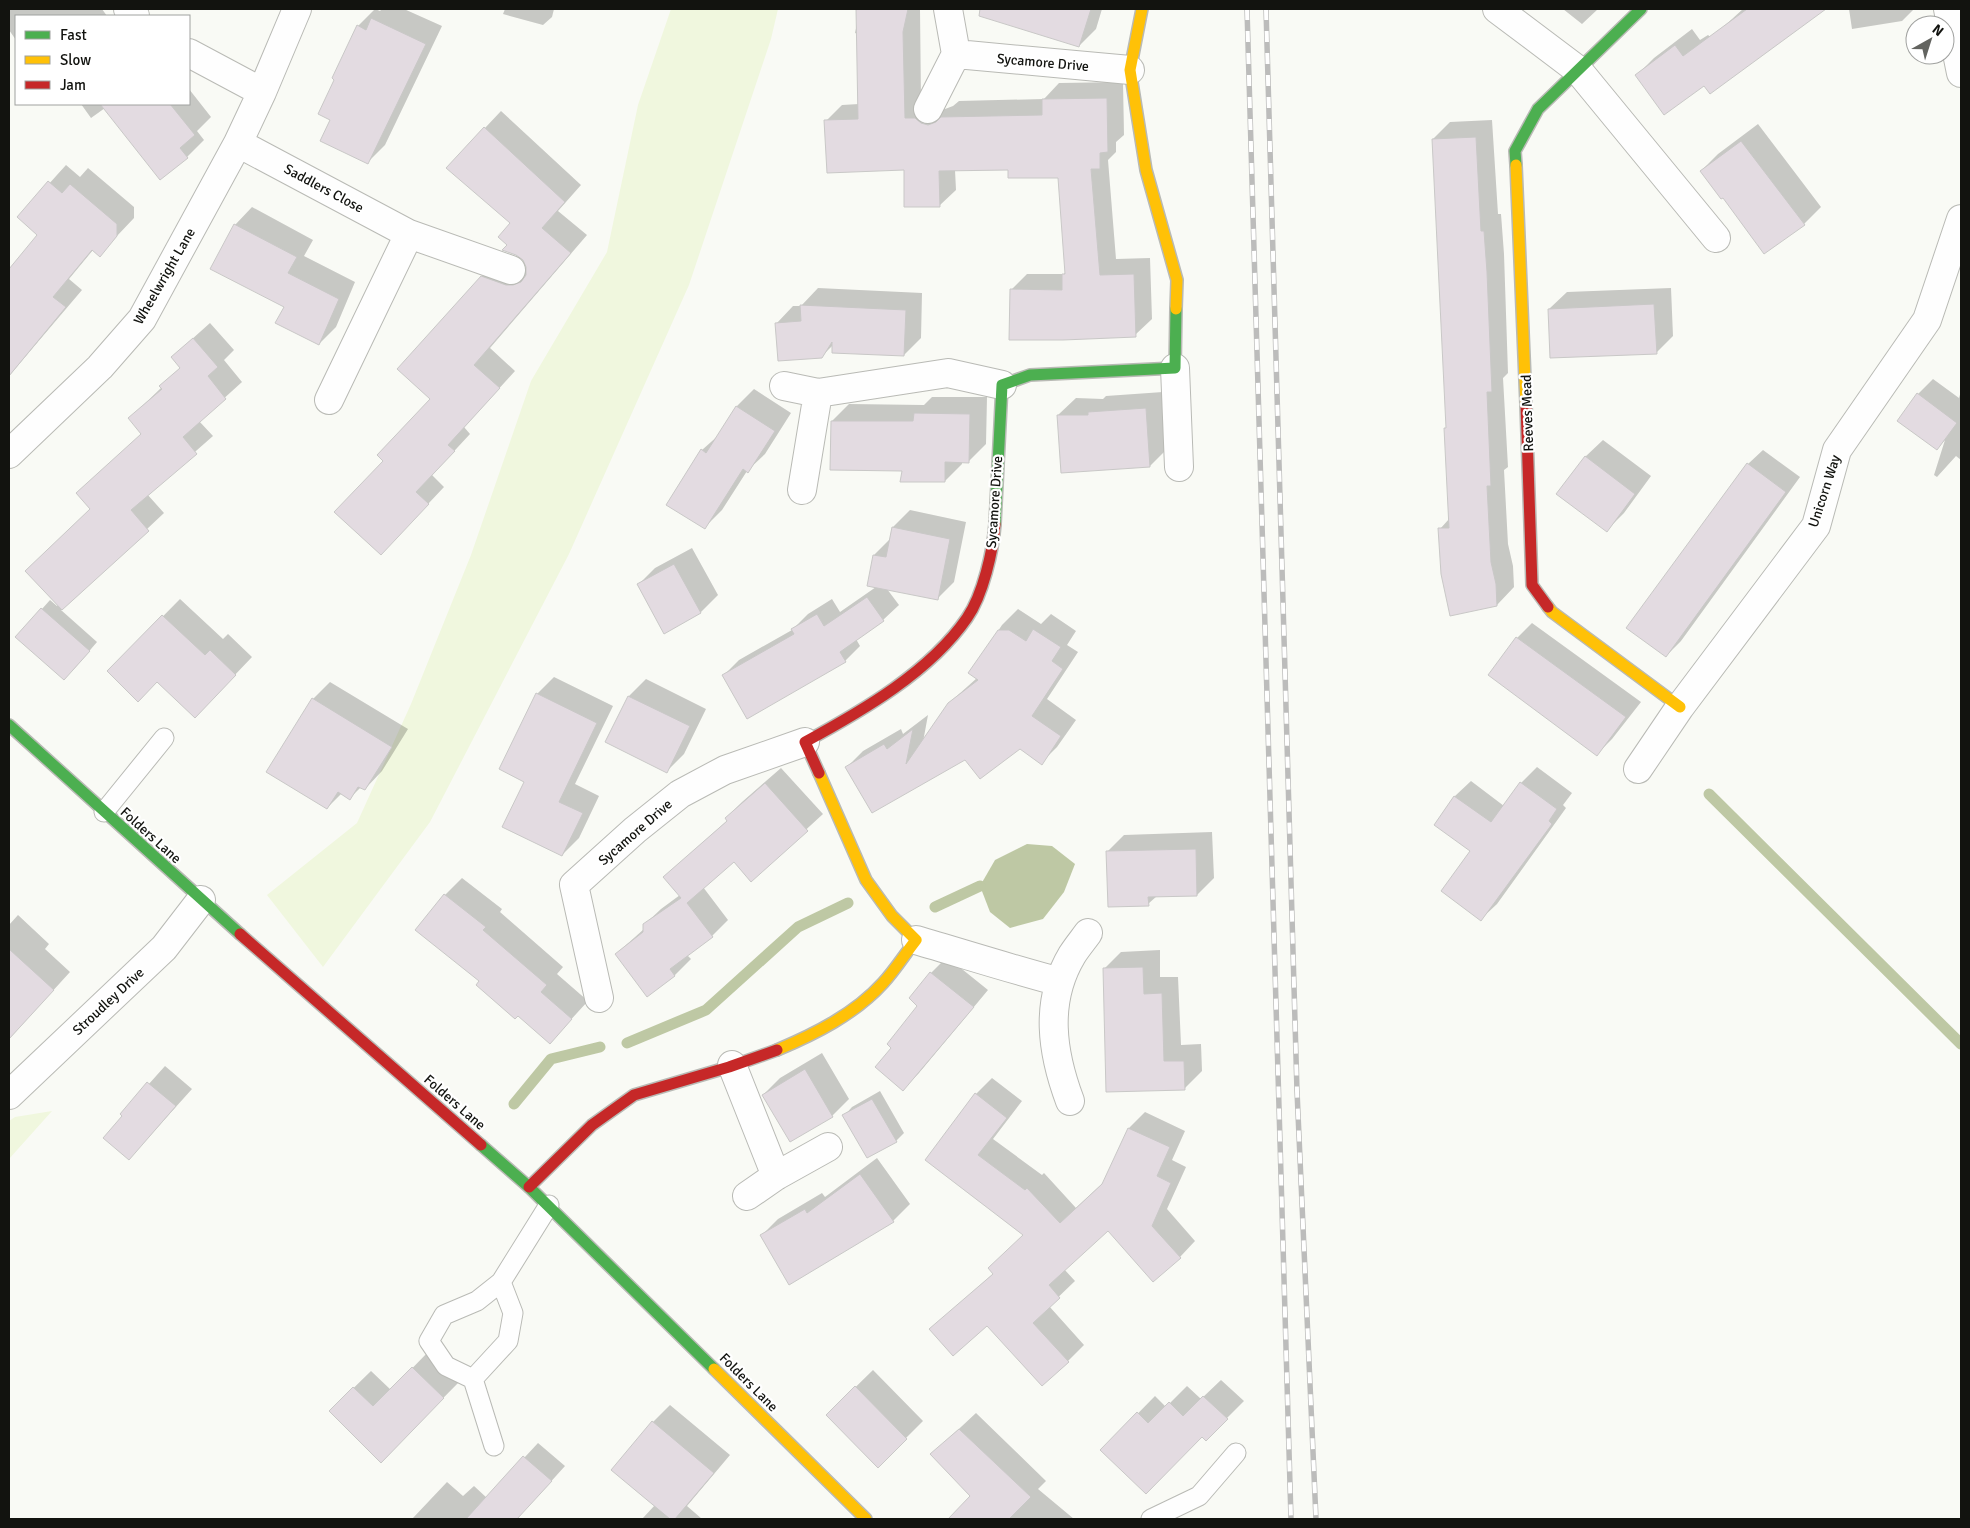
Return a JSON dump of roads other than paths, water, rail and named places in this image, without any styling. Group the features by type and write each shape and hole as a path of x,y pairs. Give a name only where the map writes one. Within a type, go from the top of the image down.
{"street":[{"name":"Wheelwright Lane","path":"9,454 100,366 142,319 238,143 297,9"},
{"path":"928,109 956,54 948,9"},
{"path":"1142,9 1130,70 1146,170 1177,280 1175,368 1179,467"},
{"path":"1497,9 1578,70 1716,238"},
{"name":"Reeves Mead","path":"1641,9 1538,109 1515,151 1532,522 1532,585 1552,612 1680,707"},
{"path":"1948,9 1961,73"},
{"path":"190,54 262,92"},
{"name":"Sycamore Drive","path":"956,54 1130,70"},
{"name":"Saddlers Close","path":"238,143 409,234 511,270"},
{"name":"Unicorn Way","path":"1638,769 1680,707 1816,526 1837,450 1927,320 1961,219"},
{"path":"329,400 409,234"},
{"path":"784,386 818,392 948,374 1002,385 1030,375 1175,368"},
{"name":"Sycamore Drive","path":"599,998 574,885 680,794 726,770 805,742 854,715 934,658 968,617 983,583 994,541 1002,385"},
{"path":"802,490 818,392"},
{"name":"Folders Lane","path":"9,725 201,900 549,1205 866,1519"},
{"path":"805,742 866,880 892,916 916,940 1006,968 1060,982"},
{"name":"Stroudley Drive","path":"9,1095 164,948 201,900"},
{"path":"1070,1101 1056,1058 1054,1017 1060,982 1072,955 1088,933"},
{"path":"529,1187 596,1121 619,1103 634,1095 776,1052 837,1020 876,991 916,940"},
{"path":"732,1065 776,1176"},
{"path":"747,1196 776,1176 828,1147"}],"lane":[{"path":"104,812 164,738"},
{"path":"494,1446 473,1379 446,1366 430,1341 444,1315 477,1301 500,1282 549,1205"},
{"path":"473,1379 508,1341 513,1313 500,1282"},
{"path":"1151,1519 1199,1496 1236,1454"}],"waterway":[{"path":"1709,794 1961,1044"},
{"path":"935,907 980,886"},
{"path":"627,1043 706,1010 798,927 848,903"},
{"path":"514,1104 551,1059 600,1047"}],"railway":[{"path":"1247,9 1291,1519"},
{"path":"1266,9 1297,1091 1316,1519"}]}
